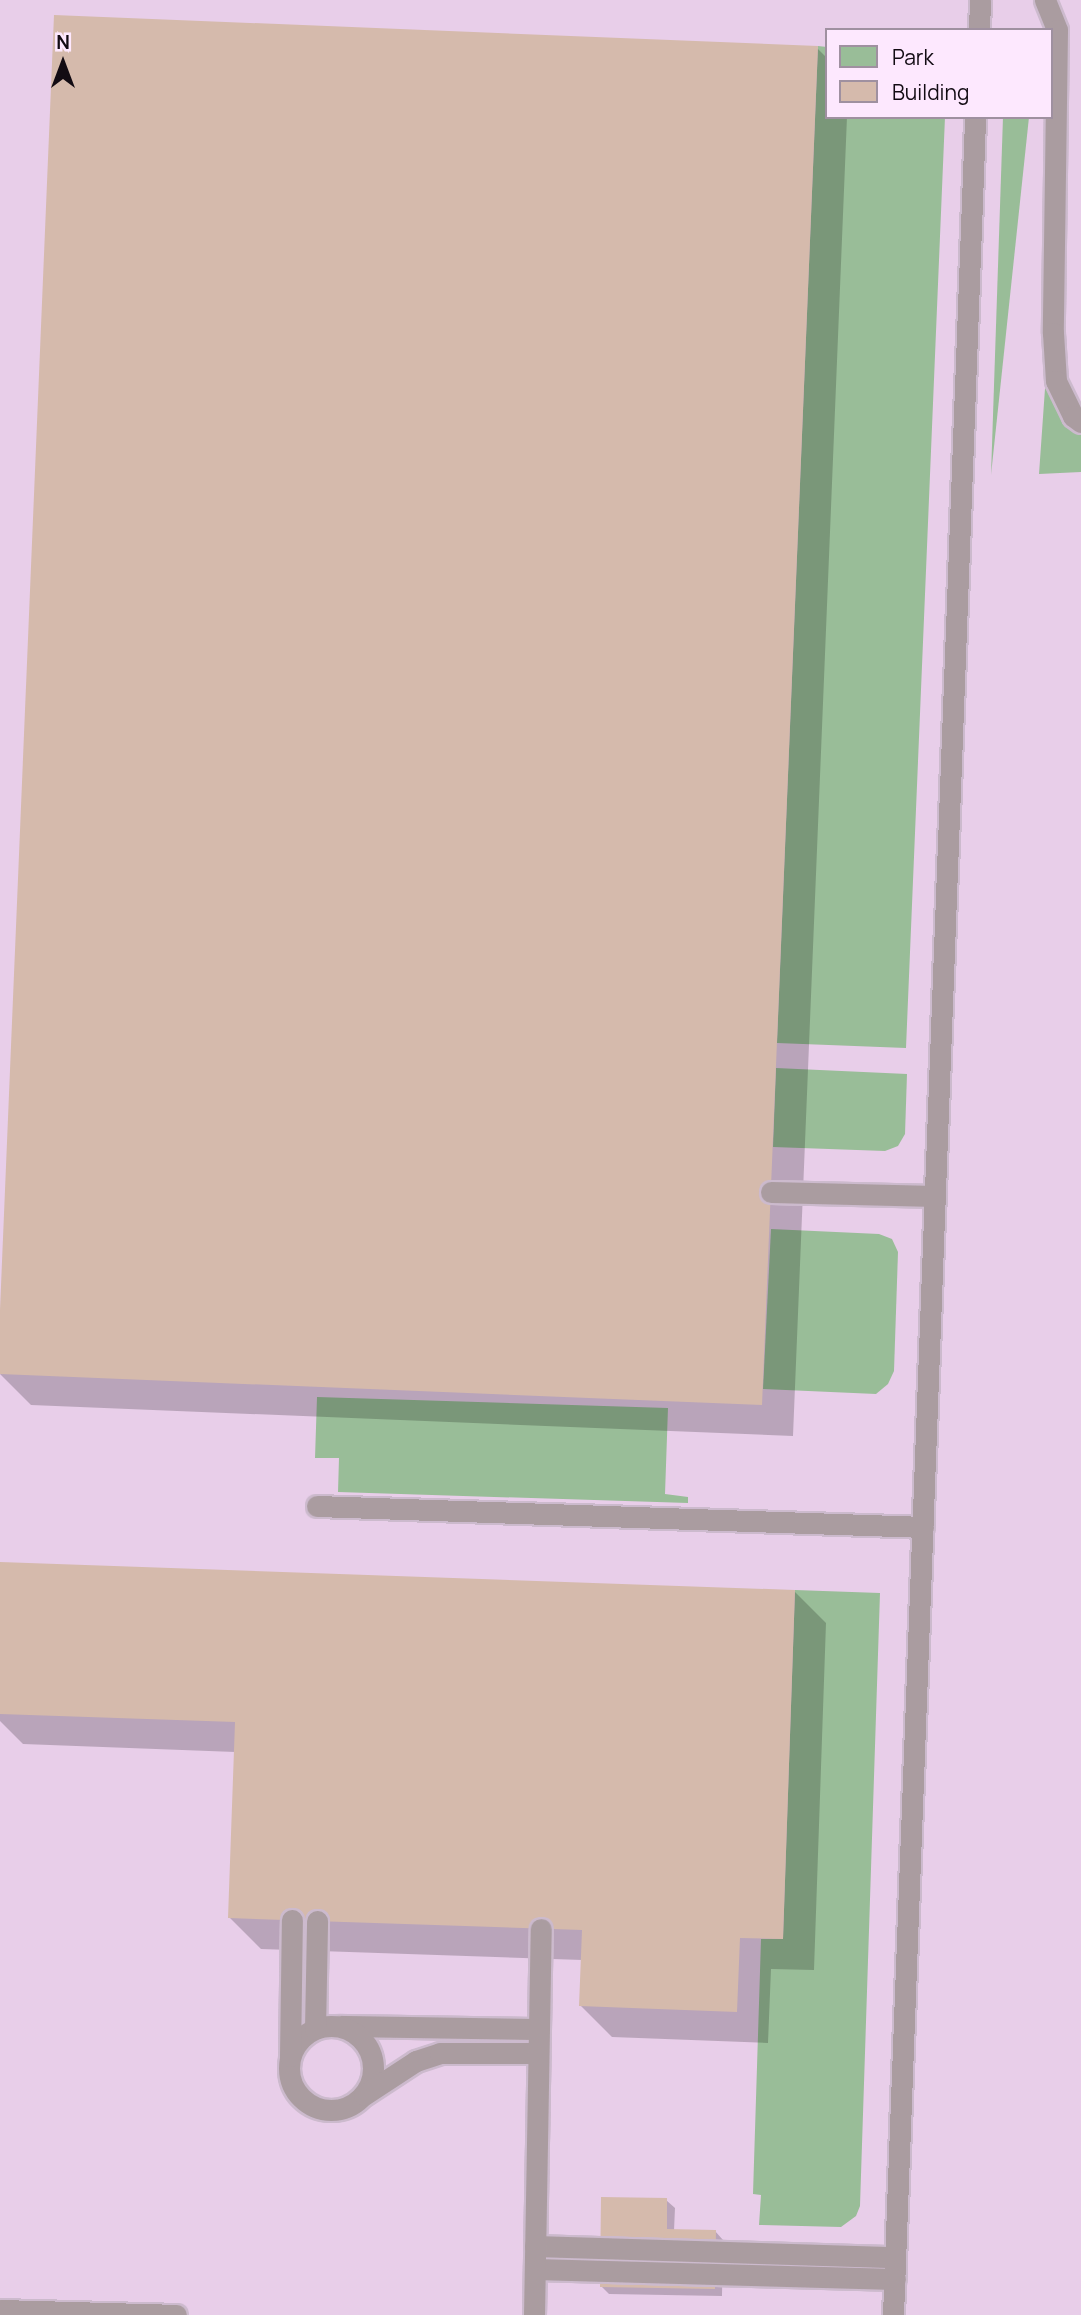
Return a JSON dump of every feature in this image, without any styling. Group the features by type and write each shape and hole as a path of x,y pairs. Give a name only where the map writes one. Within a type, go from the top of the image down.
{"lane":[{"path":"979,28 980,0"},
{"path":"1045,0 1057,30 1053,333 1056,381 1073,416 1081,422"},
{"path":"893,2315 975,119"},
{"path":"771,1192 935,1196"},
{"path":"317,1506 923,1527"},
{"path":"292,1920 292,2084 299,2095 322,2109 337,2109 416,2061 440,2053 538,2053"},
{"path":"317,1921 322,2027"},
{"path":"534,2315 541,1928"},
{"path":"290,2068 295,2046 322,2027 539,2029"},
{"path":"322,2027 355,2034 366,2043 373,2071 370,2085 362,2096"},
{"path":"535,2246 895,2257"},
{"path":"535,2269 895,2279"},
{"path":"0,2310 176,2315"}],"shaded area":[{"path":"0,0 1081,0 1081,2315 0,2315"}],"green space":[{"path":"818,46 825,47 825,119 945,119 906,1048 777,1043"},
{"path":"1003,119 1029,119 991,475"},
{"path":"1055,246 1056,381 1081,422 1081,472 1039,474"},
{"path":"776,1068 907,1074 905,1134 898,1146 885,1151 773,1147"},
{"path":"771,1229 879,1234 892,1239 898,1252 894,1371 888,1384 876,1394 763,1389"},
{"path":"317,1397 668,1408 665,1494 688,1497 688,1503 338,1492 339,1458 315,1458"},
{"path":"795,1590 880,1593 860,2206 856,2216 841,2227 759,2225 761,2195 753,2194 761,1939 783,1939"}],"building":[{"path":"54,15 818,46 762,1405 0,1374 0,1310"},
{"path":"0,1562 795,1590 783,1939 740,1938 737,2012 579,2006 582,1930 228,1918 235,1722 0,1714"},
{"path":"601,2197 667,2198 667,2229 716,2230 715,2289 600,2287"}]}
